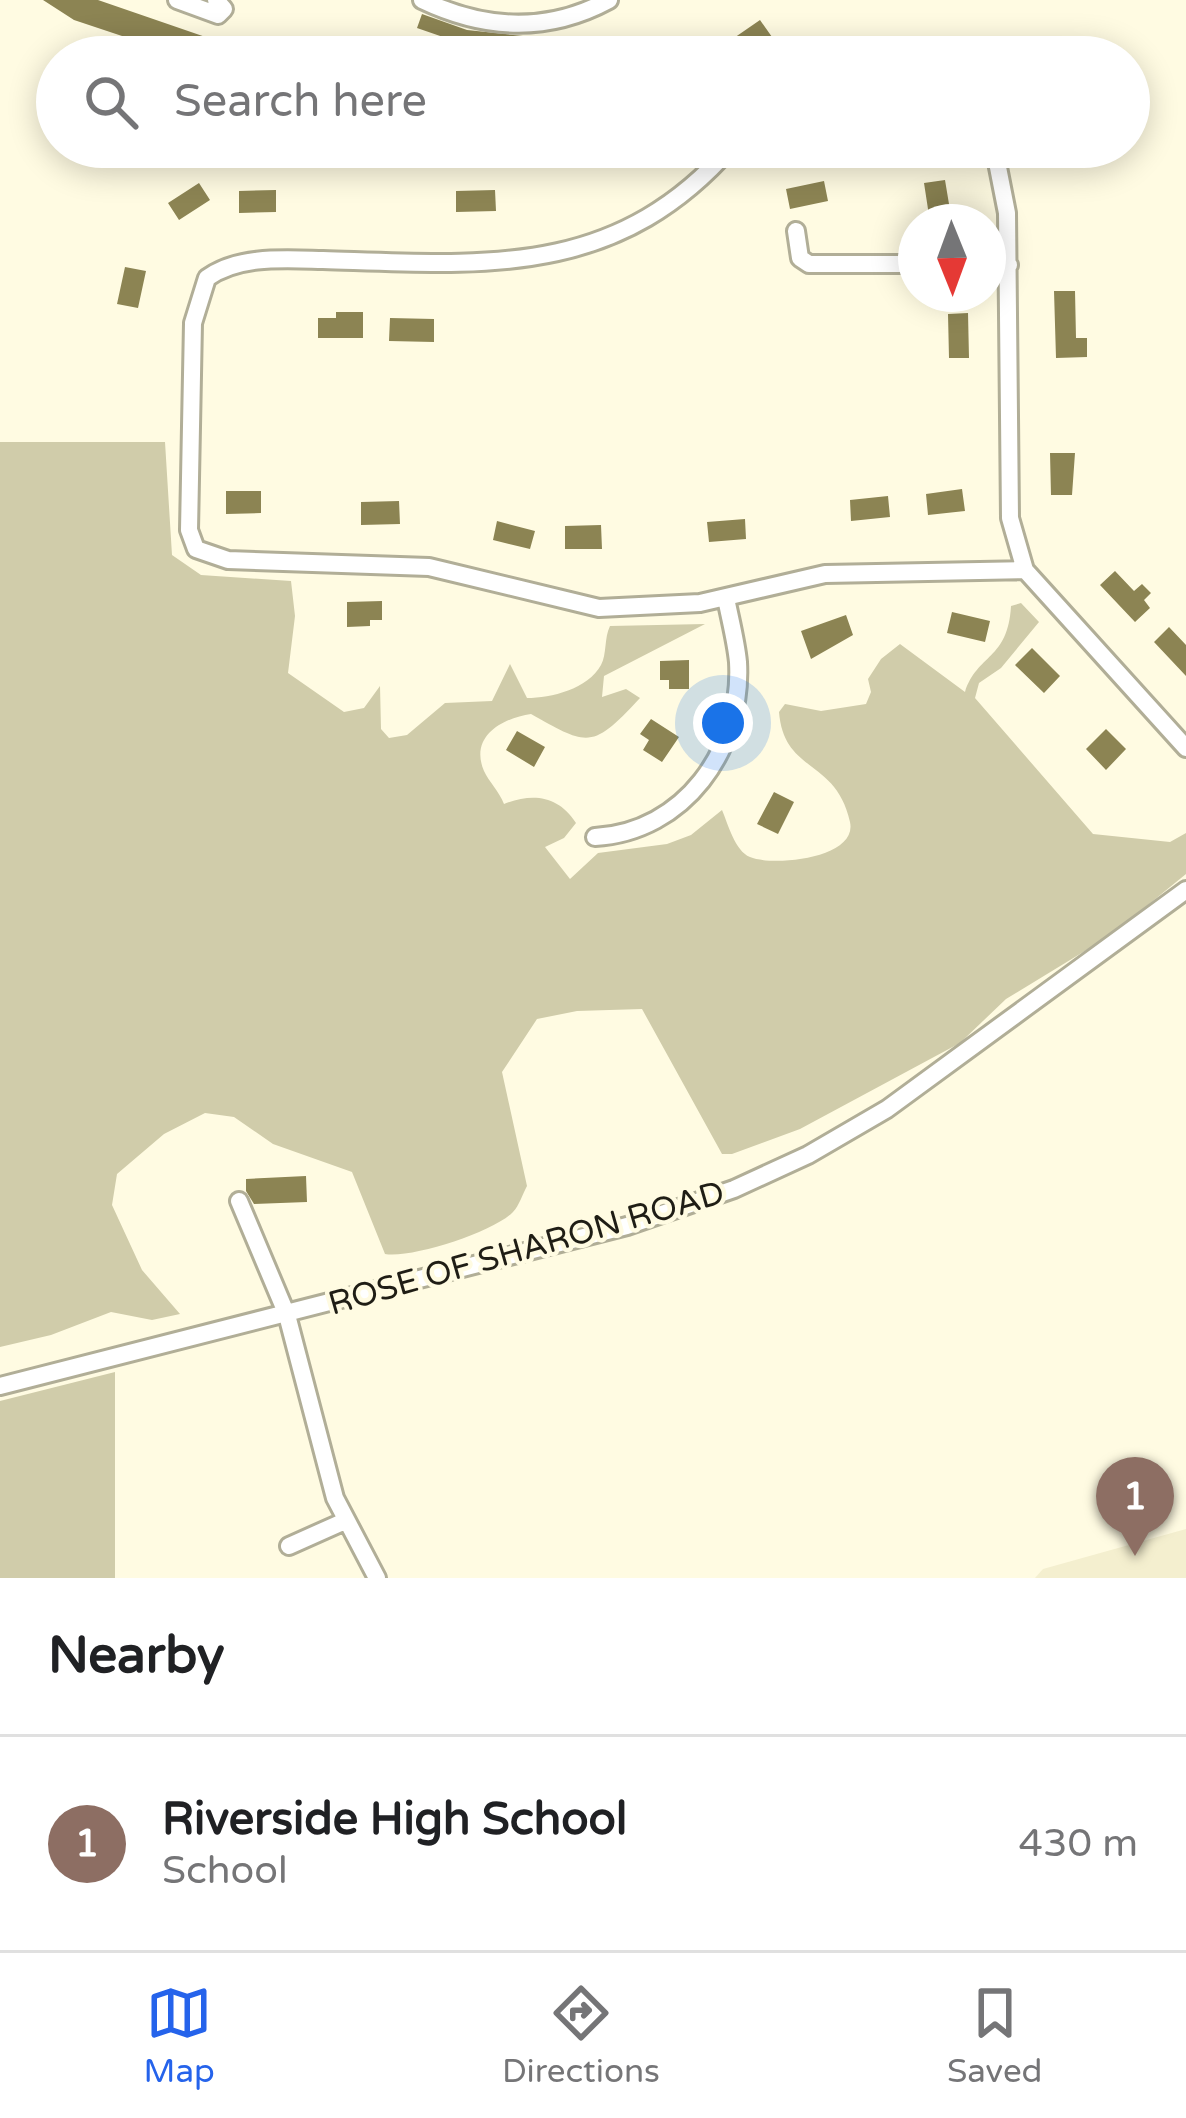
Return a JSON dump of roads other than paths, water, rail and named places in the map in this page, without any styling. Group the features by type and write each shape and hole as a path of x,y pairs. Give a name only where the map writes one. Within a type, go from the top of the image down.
{"street":[{"path":"177,0 218,15 224,9 216,0"},
{"path":"422,0 484,21 518,25 550,24 609,0"},
{"path":"709,168 666,210 578,250 504,262 288,259 232,265 207,278 193,323 188,530 196,549 228,560 450,570 599,608 726,598 825,574 1024,570"},
{"path":"998,168 1007,213 1009,265 1010,518 1024,570 1186,748"},
{"path":"796,231 800,259 809,264 898,264"},
{"path":"595,837 652,824 703,784 726,737 734,699 737,657 726,598"},
{"name":"ROSE OF SHARON ROAD","path":"0,1386 627,1226 771,1173 886,1108 1186,890"},
{"path":"238,1201 286,1315 345,1522 377,1578"},
{"path":"289,1546 345,1522"}],"place":[{"name":"Riverside High School","path":"1135,1556"}]}
